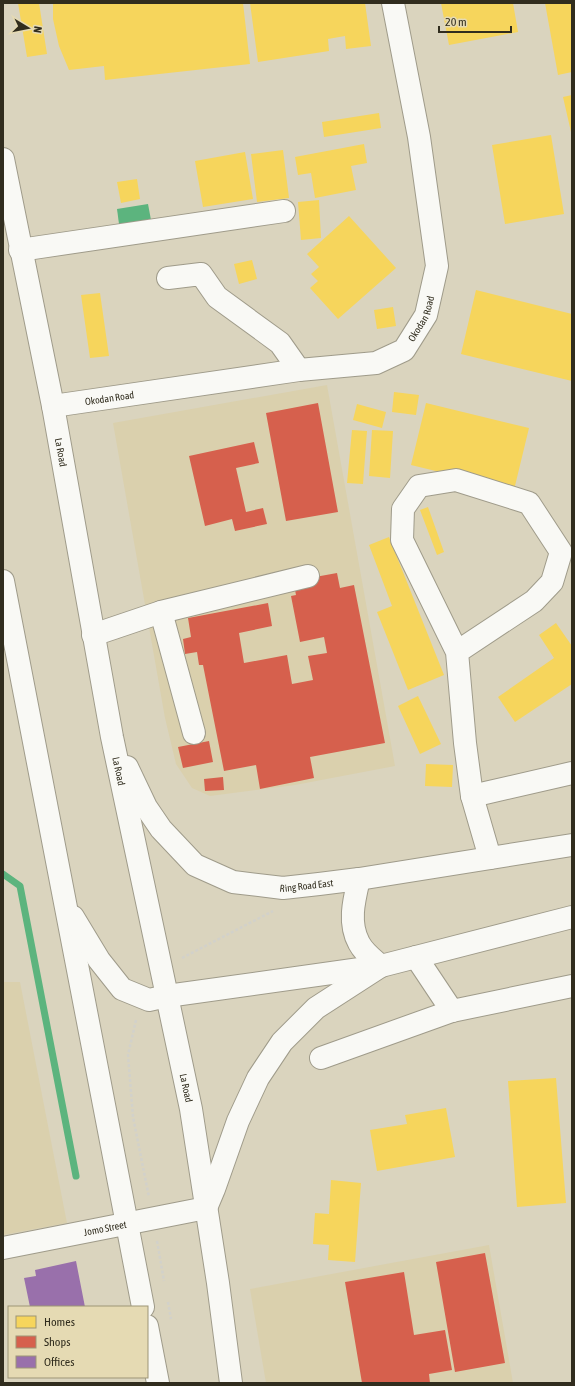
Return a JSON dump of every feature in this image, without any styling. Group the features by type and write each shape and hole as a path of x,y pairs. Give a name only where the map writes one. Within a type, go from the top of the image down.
{"main road":[{"name":"Okodan Road","path":"53,406 299,370 376,363 404,350 426,314 437,266 420,137 393,3"},
{"name":"La Road","path":"3,159 8,213 20,250 53,406 112,737 191,1109 218,1283 231,1383"},
{"path":"20,250 284,211"},
{"path":"168,278 201,274 217,297 280,343 299,370"},
{"path":"457,652 534,601 552,582 560,552 529,503 456,480 419,486 403,509 402,540 457,652 465,743 472,796 490,858"},
{"path":"93,635 161,612 308,576"},
{"path":"3,581 143,1306"},
{"path":"161,612 194,733"},
{"name":"Ring Road East","path":"112,737 146,807 161,829 195,865 233,882 283,888 359,879 572,845"},
{"path":"472,796 572,773"},
{"path":"359,879 353,904 353,928 359,944 367,954 381,966"},
{"path":"66,904 99,960 122,989 149,1000 167,996 381,966 572,917"},
{"path":"416,957 452,1011"},
{"path":"206,1208 238,1121 258,1078 282,1042 316,1008 381,966"},
{"path":"321,1058 452,1011 572,986"},
{"name":"Jomo Street","path":"3,1248 206,1208"},
{"path":"148,1331 158,1383"}],"shaded area":[{"path":"148,204 151,220 119,224 117,209"},
{"path":"327,385 395,766 295,785 210,796 192,788 176,764 165,718 113,423"},
{"path":"3,982 20,982 67,1223 3,1235"},
{"path":"489,1245 513,1383 266,1383 250,1289"}],"building: Homes":[{"path":"18,3 39,3 47,54 27,57"},
{"path":"53,3 243,3 250,64 105,80 104,66 69,70 59,46 53,19"},
{"path":"250,3 365,3 371,46 346,49 345,36 328,39 329,51 258,62"},
{"path":"441,3 513,3 518,32 449,45"},
{"path":"545,3 572,3 572,72 558,75"},
{"path":"572,95 572,132 571,132 563,97"},
{"path":"379,113 381,128 324,137 322,122"},
{"path":"551,135 564,214 505,224 492,145"},
{"path":"364,144 367,163 351,166 356,190 315,198 311,173 298,175 295,157"},
{"path":"283,150 289,198 257,202 251,154"},
{"path":"245,152 253,199 203,207 195,161"},
{"path":"137,179 140,199 121,203 117,182"},
{"path":"319,200 321,238 301,240 298,202"},
{"path":"349,216 396,268 338,319 310,288 318,281 311,274 319,267 307,254"},
{"path":"252,260 257,279 239,284 234,264"},
{"path":"476,290 572,314 572,381 461,354"},
{"path":"100,293 109,356 90,358 81,295"},
{"path":"393,307 396,326 377,329 374,310"},
{"path":"394,392 419,395 416,415 392,412"},
{"path":"426,403 529,428 514,490 411,465"},
{"path":"357,404 386,412 382,428 353,420"},
{"path":"352,430 367,431 363,484 347,483"},
{"path":"372,430 393,431 390,478 369,476"},
{"path":"428,507 444,552 437,555 420,510"},
{"path":"389,537 444,675 408,690 377,612 392,606 369,545"},
{"path":"556,623 572,646 572,684 515,722 498,697 554,658 539,635"},
{"path":"418,696 441,744 420,754 398,706"},
{"path":"426,764 453,765 452,787 425,786"},
{"path":"556,1078 566,1203 517,1207 508,1081"},
{"path":"446,1108 455,1157 377,1171 370,1130 407,1124 405,1115"},
{"path":"331,1180 361,1183 355,1262 328,1260 329,1245 313,1244 315,1213 329,1214"}],"building: Shops":[{"path":"318,403 338,512 286,521 266,413"},
{"path":"254,442 259,463 236,468 246,512 263,508 267,524 235,531 232,519 205,526 189,456"},
{"path":"337,573 340,588 354,585 385,743 310,757 314,778 260,789 256,765 224,771 203,665 199,665 197,652 185,654 183,639 191,637 188,618 268,603 272,626 239,633 244,663 287,655 292,684 313,680 308,656 327,653 324,637 300,642 291,596 296,595 294,585 315,577"},
{"path":"209,741 213,762 183,768 178,747"},
{"path":"223,777 224,790 205,791 204,779"},
{"path":"485,1253 505,1363 455,1372 436,1262"},
{"path":"404,1272 414,1335 445,1330 452,1370 429,1374 430,1383 362,1383 345,1282"}],"building: Offices":[{"path":"76,1261 85,1306 30,1306 24,1278 36,1276 35,1270"}],"waterway":[{"path":"3,874 20,886 76,1176"}]}
